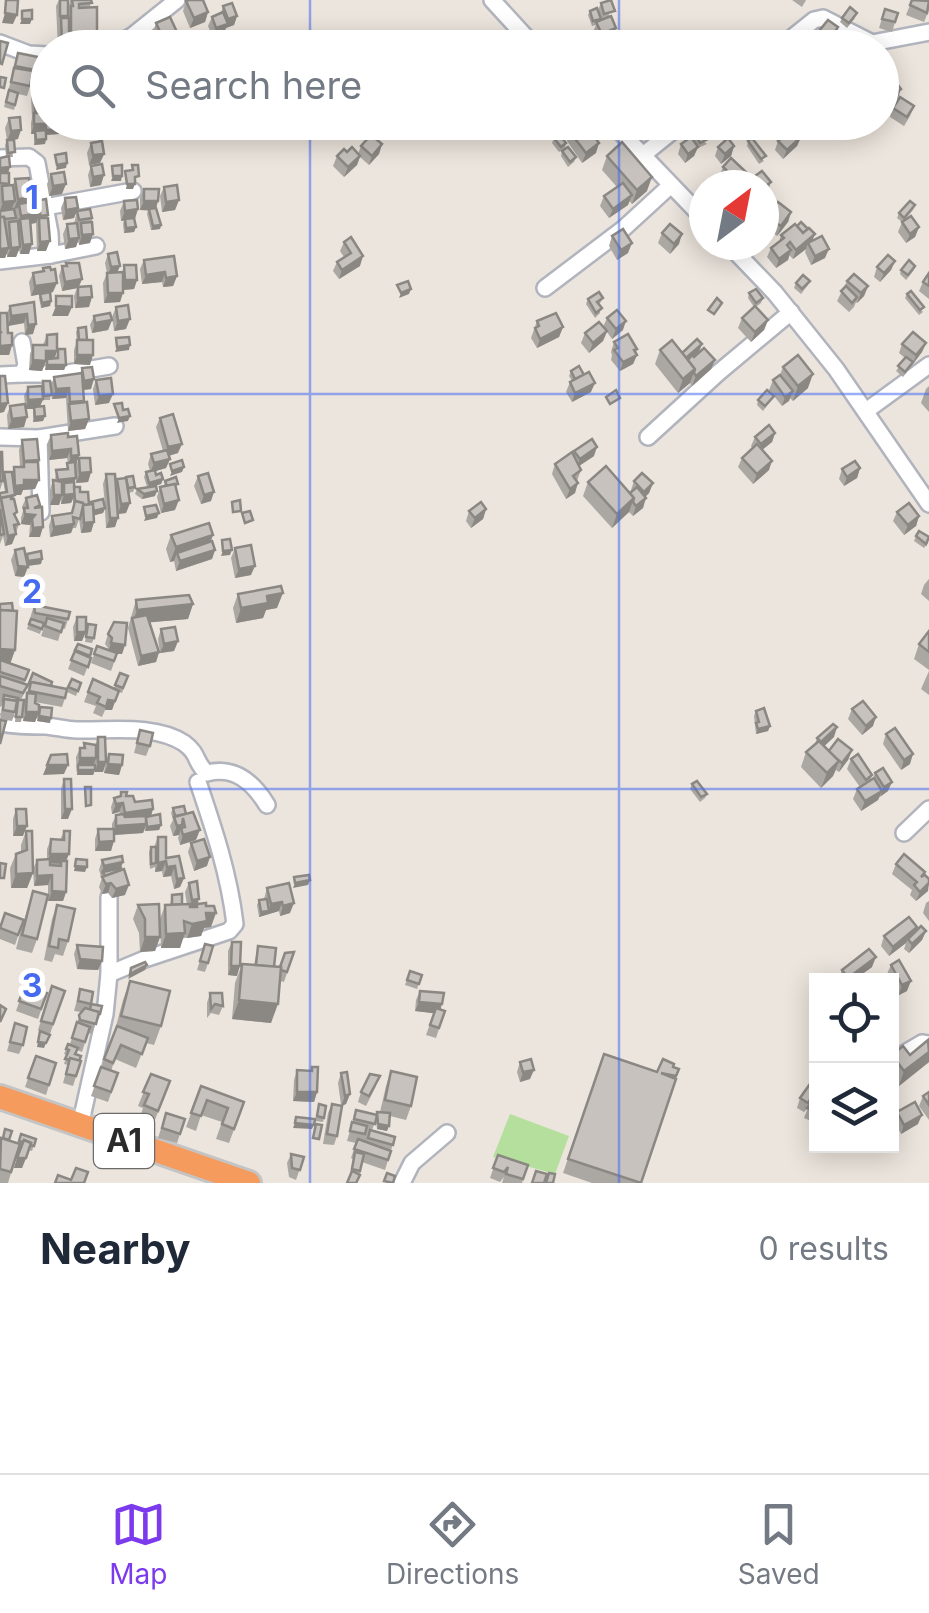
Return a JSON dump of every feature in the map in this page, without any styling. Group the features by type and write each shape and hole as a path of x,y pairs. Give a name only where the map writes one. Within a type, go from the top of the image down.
{"highway":[{"name":"A1","path":"0,1097 249,1183"}],"street":[{"path":"140,30 177,0"},
{"path":"492,0 520,30"},
{"path":"802,30 823,18 847,30"},
{"path":"899,38 929,32"},
{"path":"0,43 30,54"},
{"path":"629,140 689,204"},
{"path":"643,154 661,140"},
{"path":"0,158 35,160 51,256"},
{"path":"545,288 623,230 672,186"},
{"path":"45,206 133,191"},
{"path":"0,261 96,246"},
{"path":"742,260 791,312 929,504"},
{"path":"648,437 791,312"},
{"path":"22,342 26,365 22,374"},
{"path":"866,412 929,365"},
{"path":"0,375 62,374 109,366"},
{"path":"0,438 39,438 115,426"},
{"path":"39,438 41,512"},
{"path":"0,723 138,731 180,740 196,753 200,767 207,773 216,770 244,776 267,805"},
{"path":"109,974 229,931 235,924 230,886 198,782"},
{"path":"904,833 929,809"},
{"path":"80,1126 101,1034 109,974 109,897"},
{"path":"906,1053 922,1043 929,1044"},
{"path":"402,1183 412,1163 448,1133"}],"green space":[{"path":"510,1114 569,1136 555,1174 493,1157"}],"building":[{"path":"6,0 18,0 17,15 5,13"},
{"path":"60,0 68,0 68,16 60,16"},
{"path":"72,0 91,0 92,3 79,4 79,8 97,7 97,30 71,30"},
{"path":"203,0 208,12 194,18 186,1"},
{"path":"611,0 615,11 604,14 601,3"},
{"path":"912,0 929,1 927,13 910,5"},
{"path":"232,3 237,16 228,19 223,6"},
{"path":"850,7 857,13 849,23 842,18"},
{"path":"597,8 601,19 593,21 590,11"},
{"path":"885,9 898,13 895,22 882,19"},
{"path":"32,10 32,19 22,19 22,11"},
{"path":"223,12 228,24 216,28 212,17"},
{"path":"611,16 616,28 600,30 596,22"},
{"path":"170,17 176,30 159,30 156,23"},
{"path":"61,18 69,18 69,30 62,30"},
{"path":"828,20 838,27 836,30 820,30"},
{"path":"0,41 8,43 2,64 0,63"},
{"path":"18,53 30,55 30,69 15,66"},
{"path":"14,68 30,71 30,86 11,82"},
{"path":"9,90 18,93 15,105 6,102"},
{"path":"899,99 914,106 907,117 899,112"},
{"path":"20,117 21,130 11,131 9,118"},
{"path":"7,140 14,140 15,152 8,153"},
{"path":"366,140 382,144 372,156 361,146"},
{"path":"576,140 597,140 599,143 586,153"},
{"path":"693,140 698,147 688,154 681,144"},
{"path":"726,140 734,146 725,154 718,147"},
{"path":"754,140 766,156 761,159 748,141"},
{"path":"779,140 798,140 787,150"},
{"path":"102,141 104,154 93,155 91,143"},
{"path":"622,142 652,177 637,190 607,156"},
{"path":"352,147 360,156 348,167 337,156"},
{"path":"568,147 576,157 570,162 562,151"},
{"path":"66,153 67,163 57,165 55,155"},
{"path":"9,156 10,167 0,168 0,158"},
{"path":"731,158 744,170 726,170 723,167"},
{"path":"102,164 104,175 93,177 91,166"},
{"path":"122,165 122,176 113,176 112,166"},
{"path":"132,165 138,165 139,176 135,177 135,184 127,184 125,171 133,170"},
{"path":"64,172 66,184 53,186 51,174"},
{"path":"0,173 9,173 9,184 0,183"},
{"path":"29,178 31,198 18,199 15,179"},
{"path":"37,183 40,200 34,201 30,184"},
{"path":"623,183 632,195 613,209 604,196"},
{"path":"13,185 15,201 3,202 2,186"},
{"path":"177,185 179,200 166,202 164,187"},
{"path":"144,189 159,189 158,201 144,201"},
{"path":"76,197 78,208 66,210 65,198"},
{"path":"46,199 48,215 21,216 19,204"},
{"path":"137,200 138,209 125,211 124,201"},
{"path":"910,201 915,205 904,218 899,213"},
{"path":"779,203 791,212 779,225"},
{"path":"156,208 161,225 153,226 149,209"},
{"path":"14,209 16,218 0,217 0,211"},
{"path":"90,209 92,218 79,220 77,211"},
{"path":"911,216 919,227 910,234 902,222"},
{"path":"0,217 4,217 9,248 0,249"},
{"path":"30,218 32,244 23,245 20,219"},
{"path":"39,218 48,218 50,241 40,242"},
{"path":"134,218 136,227 126,228 125,219"},
{"path":"18,221 20,247 11,248 9,222"},
{"path":"92,222 93,234 82,235 81,223"},
{"path":"77,223 79,238 69,239 67,224"},
{"path":"670,224 682,234 674,244 662,233"},
{"path":"795,224 803,233 809,228 815,234 796,250 790,242 787,245 791,250 779,259 779,242 784,238 781,235"},
{"path":"623,229 632,243 621,250 612,236"},
{"path":"822,236 829,249 815,256 808,243"},
{"path":"351,237 363,256 342,270 337,262 351,253 344,242"},
{"path":"117,252 120,266 111,267 108,254"},
{"path":"888,255 895,261 884,273 877,267"},
{"path":"174,256 177,276 166,278 165,272 146,275 144,260"},
{"path":"909,260 915,266 908,275 901,270"},
{"path":"79,263 82,279 65,282 62,266"},
{"path":"124,265 136,265 137,280 125,280"},
{"path":"55,269 57,283 35,286 33,273"},
{"path":"123,272 123,293 108,293 107,273"},
{"path":"854,274 868,286 861,293 847,281"},
{"path":"803,275 810,281 802,289 796,283"},
{"path":"408,281 411,289 401,293 397,285"},
{"path":"91,286 92,297 78,298 78,287"},
{"path":"846,286 857,297 852,303 841,291"},
{"path":"756,289 763,298 756,303 749,293"},
{"path":"911,291 924,307 920,310 907,294"},
{"path":"50,292 51,301 42,303 40,294"},
{"path":"599,292 603,298 597,302 602,308 596,313 588,299"},
{"path":"56,296 72,296 72,307 56,306"},
{"path":"717,298 722,303 714,314 708,310"},
{"path":"34,302 36,324 28,325 27,314 11,316 10,306"},
{"path":"128,305 130,319 118,321 116,307"},
{"path":"755,306 768,320 755,332 742,318"},
{"path":"617,310 626,321 616,329 607,318"},
{"path":"0,313 7,313 12,345 0,346"},
{"path":"110,313 112,320 95,323 94,316"},
{"path":"556,313 563,327 540,339 535,328 539,326 537,321"},
{"path":"599,322 607,331 593,343 585,333"},
{"path":"86,327 87,340 79,340 78,328"},
{"path":"913,332 926,343 916,355 902,344"},
{"path":"57,334 57,351 46,351 46,361 33,360 33,345 47,345 47,335"},
{"path":"628,334 637,355 623,362 614,350 618,348 614,342"},
{"path":"129,337 130,345 117,347 116,338"},
{"path":"697,339 702,344 686,358 682,353"},
{"path":"77,340 93,340 93,355 77,355"},
{"path":"672,340 695,369 683,379 660,350"},
{"path":"704,348 715,360 696,376 688,360"},
{"path":"58,349 65,349 66,365 47,365 47,359 58,358"},
{"path":"798,355 813,374 798,386 783,367"},
{"path":"906,357 913,362 905,372 898,366"},
{"path":"579,366 584,375 575,379 571,371"},
{"path":"92,367 94,379 84,381 82,368"},
{"path":"589,372 595,383 575,393 570,382"},
{"path":"82,373 84,401 70,402 69,388 56,389 54,377"},
{"path":"780,375 793,391 785,397 773,380"},
{"path":"0,376 5,376 8,403 0,404"},
{"path":"111,378 113,394 99,396 96,380"},
{"path":"43,381 50,381 52,395 44,396"},
{"path":"42,386 43,399 28,400 28,387"},
{"path":"616,390 620,398 610,404 606,397"},
{"path":"767,390 774,396 765,406 758,400"},
{"path":"87,402 89,419 71,421 69,404"},
{"path":"122,403 130,416 119,418 114,404"},
{"path":"25,404 27,417 12,419 10,406"},
{"path":"44,406 45,416 35,417 34,407"},
{"path":"173,414 182,444 168,447 160,418"},
{"path":"769,425 775,433 761,444 755,437"},
{"path":"68,433 68,437 77,436 79,455 71,456 71,449 52,451 51,435"},
{"path":"37,439 39,460 24,461 22,440"},
{"path":"592,439 597,447 580,459 574,451"},
{"path":"757,444 772,461 757,474 742,458"},
{"path":"167,450 170,459 154,463 151,454"},
{"path":"2,452 3,481 0,481"},
{"path":"572,452 581,470 573,476 578,483 570,489 555,464"},
{"path":"79,458 90,458 91,472 80,473"},
{"path":"182,460 184,467 172,471 170,464"},
{"path":"855,461 860,468 847,477 842,469"},
{"path":"24,462 38,462 39,480 24,480 24,485 15,486 14,467 24,467"},
{"path":"75,462 76,478 58,480 56,470 68,469 67,463"},
{"path":"606,466 634,498 617,514 588,482"},
{"path":"155,470 163,479 149,483 146,472"},
{"path":"4,472 12,472 15,495 0,498 0,493 7,492"},
{"path":"208,473 214,492 204,495 198,476"},
{"path":"642,473 653,483 644,492 634,481"},
{"path":"106,474 115,474 118,518 110,518"},
{"path":"133,476 135,487 128,488 126,477"},
{"path":"176,477 178,484 167,486 165,481"},
{"path":"126,478 130,503 121,504 117,479"},
{"path":"53,480 62,482 62,495 54,495"},
{"path":"74,482 75,494 64,495 64,483"},
{"path":"175,484 179,500 164,504 160,487"},
{"path":"156,486 157,491 144,494 137,489"},
{"path":"74,487 88,492 89,505 75,501"},
{"path":"637,487 646,498 636,506 630,493"},
{"path":"37,495 40,505 34,508 42,507 43,527 33,528 35,515 25,514 24,508 28,508 26,498"},
{"path":"11,496 19,524 14,525 16,534 8,536 1,498"},
{"path":"103,499 105,508 94,511 91,502"},
{"path":"240,500 241,511 233,512 232,502"},
{"path":"75,501 93,504 94,522 84,523 83,506 80,519 73,517 74,524 54,527 52,516 72,513"},
{"path":"481,502 486,509 475,518 469,511"},
{"path":"909,503 919,516 908,525 897,512"},
{"path":"156,505 159,513 146,516 144,507"},
{"path":"250,511 253,520 245,523 242,513"},
{"path":"209,523 213,535 176,547 171,535"},
{"path":"919,531 929,537 926,544 916,536"},
{"path":"230,539 232,550 223,551 222,540"},
{"path":"212,541 215,550 180,561 177,553"},
{"path":"251,545 255,566 239,569 235,548"},
{"path":"24,548 28,567 18,566 15,550"},
{"path":"41,551 42,559 28,561 27,554"},
{"path":"281,586 283,593 267,596 268,603 241,608 238,594"},
{"path":"189,595 193,604 137,610 136,600"},
{"path":"12,603 13,611 0,610 0,604"},
{"path":"34,605 70,612 68,619 35,613"},
{"path":"0,610 17,611 15,650 0,649"},
{"path":"147,615 159,652 141,656 132,618"},
{"path":"77,617 86,617 86,632 77,632"},
{"path":"47,618 64,623 61,632 45,626"},
{"path":"31,619 44,623 42,629 29,624"},
{"path":"114,622 127,623 125,645 111,643 108,634"},
{"path":"88,624 96,625 94,638 86,637"},
{"path":"175,627 178,641 164,644 161,629"},
{"path":"929,631 929,652 919,644"},
{"path":"78,644 92,649 90,656 75,650"},
{"path":"97,646 117,653 114,661 94,654"},
{"path":"75,651 91,658 88,667 71,660"},
{"path":"0,660 29,670 25,680 0,672"},
{"path":"33,673 52,682 51,686 29,683"},
{"path":"120,673 128,676 123,688 115,685"},
{"path":"0,676 28,685 23,693 0,686"},
{"path":"72,679 81,683 78,691 68,687"},
{"path":"93,679 119,691 115,701 108,700 106,707 97,703 100,697 88,692"},
{"path":"31,682 67,689 65,698 29,691"},
{"path":"27,693 36,694 39,712 26,712"},
{"path":"4,699 17,701 15,712 3,710"},
{"path":"18,700 24,700 22,717 16,717"},
{"path":"863,701 876,717 866,726 852,709"},
{"path":"40,707 52,708 51,718 39,716"},
{"path":"764,708 770,726 758,729 756,711"},
{"path":"0,720 6,721 0,744"},
{"path":"833,724 837,727 821,742 817,738"},
{"path":"895,728 913,754 904,760 886,734"},
{"path":"140,730 153,733 150,746 137,743"},
{"path":"98,737 105,737 106,762 98,762"},
{"path":"838,739 852,750 842,763 828,752"},
{"path":"819,741 839,761 827,773 806,752"},
{"path":"84,743 96,745 96,758 80,758"},
{"path":"67,754 68,765 47,765 51,755"},
{"path":"109,754 123,755 122,765 108,764"},
{"path":"858,754 872,775 866,780 851,759"},
{"path":"78,765 95,765 95,770 78,770"},
{"path":"883,768 892,782 884,787 875,773"},
{"path":"874,778 882,791 865,801 857,789"},
{"path":"64,779 71,779 72,809 65,809"},
{"path":"697,781 707,794 701,797 692,784"},
{"path":"85,787 91,787 91,805 86,806"},
{"path":"121,792 133,796 135,802 152,800 153,809 125,813 123,803 116,804 114,798 121,796"},
{"path":"184,806 186,814 175,816 173,808"},
{"path":"16,809 26,809 27,826 17,826"},
{"path":"193,812 200,830 183,835 183,818 182,825 177,826 174,817"},
{"path":"160,814 161,825 147,827 146,817"},
{"path":"116,815 146,816 146,824 116,826"},
{"path":"98,829 114,829 114,841 99,842"},
{"path":"26,831 32,831 33,873 16,874 16,854 27,850"},
{"path":"64,831 70,831 69,854 50,854 51,839 64,840"},
{"path":"158,837 166,837 166,858 179,856 184,878 177,879 175,866 167,867 166,861 158,863"},
{"path":"204,839 210,857 197,861 191,843"},
{"path":"151,847 156,847 156,863 151,864"},
{"path":"904,854 925,872 921,877 929,879 920,892 914,885 917,882 896,864"},
{"path":"122,856 123,862 104,866 102,860"},
{"path":"50,859 50,865 61,866 61,861 67,861 66,892 52,891 52,875 37,876 37,860"},
{"path":"76,859 87,860 87,867 75,866"},
{"path":"0,863 6,864 4,878 0,878"},
{"path":"124,869 129,885 116,889 111,883 106,884 102,877"},
{"path":"309,875 310,880 295,883 294,877"},
{"path":"197,881 199,899 192,900 189,883"},
{"path":"289,883 294,903 271,904 267,888"},
{"path":"33,891 48,895 37,939 22,935"},
{"path":"182,894 182,904 172,905 172,895"},
{"path":"267,899 269,911 261,912 259,900"},
{"path":"206,903 214,906 216,913 206,913 207,921 184,921 185,933 166,934 165,905 197,907"},
{"path":"159,904 160,937 145,937 145,919 138,905"},
{"path":"57,905 75,909 68,941 59,939 58,948 49,946"},
{"path":"5,913 24,920 18,935 0,928"},
{"path":"909,917 917,927 893,947 884,936"},
{"path":"921,926 926,931 912,944 908,939"},
{"path":"232,942 241,942 240,966 231,966"},
{"path":"205,944 213,946 208,963 200,961"},
{"path":"77,945 103,947 102,961 80,959"},
{"path":"258,946 276,948 274,967 256,965"},
{"path":"869,949 876,957 855,973 842,970"},
{"path":"294,952 287,972 281,970 285,953"},
{"path":"899,960 911,981 902,985 899,973 891,965"},
{"path":"145,962 147,965 130,974 131,968"},
{"path":"242,964 281,967 278,1004 239,1000"},
{"path":"410,971 422,975 419,984 407,980"},
{"path":"130,981 170,991 161,1026 121,1016"},
{"path":"32,984 47,993 41,1009 19,1001 24,988 30,990"},
{"path":"52,986 65,991 53,1024 41,1021"},
{"path":"80,989 93,992 91,1004 78,1001"},
{"path":"420,991 444,993 442,1004 419,1002"},
{"path":"210,993 222,993 223,1006 215,1004 211,1009"},
{"path":"91,1004 102,1006 100,1014 90,1010"},
{"path":"85,1008 99,1012 96,1024 80,1020"},
{"path":"436,1008 445,1011 439,1028 430,1025"},
{"path":"77,1022 90,1027 85,1042 72,1038"},
{"path":"15,1023 27,1027 23,1045 10,1042"},
{"path":"117,1026 148,1038 142,1054 121,1045 113,1063 104,1059"},
{"path":"40,1031 50,1035 46,1043 38,1042"},
{"path":"928,1040 929,1052 904,1071 899,1064 899,1049 903,1046 910,1055"},
{"path":"68,1044 78,1048 75,1054 81,1056 79,1061 65,1059"},
{"path":"604,1054 657,1072 663,1059 679,1069 676,1076 661,1073 676,1079 641,1183 568,1159"},
{"path":"36,1056 56,1063 49,1085 28,1078"},
{"path":"70,1058 81,1061 76,1076 66,1074"},
{"path":"531,1059 534,1070 523,1072 520,1062"},
{"path":"101,1067 118,1073 111,1092 94,1086"},
{"path":"312,1067 318,1067 317,1092 297,1092 297,1070 312,1071"},
{"path":"391,1071 417,1077 411,1106 385,1100"},
{"path":"347,1072 350,1094 345,1096 341,1073"},
{"path":"151,1074 170,1081 158,1111 144,1105 149,1094 143,1092"},
{"path":"370,1074 380,1076 369,1096 361,1092"},
{"path":"809,1085 808,1103 800,1098"},
{"path":"201,1086 244,1102 234,1129 222,1124 228,1108 207,1100 201,1116 191,1113"},
{"path":"915,1102 922,1115 904,1125 899,1111"},
{"path":"319,1104 326,1106 324,1118 317,1116"},
{"path":"332,1104 342,1106 337,1136 327,1134"},
{"path":"356,1110 377,1115 375,1124 354,1119"},
{"path":"377,1112 390,1113 389,1126 378,1124"},
{"path":"166,1113 185,1119 180,1134 162,1128"},
{"path":"296,1117 315,1119 314,1125 295,1123"},
{"path":"352,1122 367,1126 365,1134 350,1131"},
{"path":"316,1124 322,1125 319,1139 313,1138"},
{"path":"5,1129 12,1131 9,1140 3,1138"},
{"path":"370,1130 395,1137 393,1145 368,1138"},
{"path":"21,1134 36,1139 34,1146 19,1141"},
{"path":"1,1138 20,1144 11,1172 0,1169"},
{"path":"358,1139 391,1151 388,1160 354,1149"},
{"path":"24,1140 31,1143 26,1158 17,1158"},
{"path":"355,1152 364,1154 360,1171 352,1169"},
{"path":"291,1154 304,1157 300,1170 292,1168"},
{"path":"498,1155 528,1165 523,1179 506,1174 508,1167 504,1172 493,1168"},
{"path":"76,1168 88,1172 84,1183 55,1183 58,1175 71,1180"},
{"path":"352,1171 360,1175 356,1183 347,1183"},
{"path":"536,1171 547,1174 544,1183 532,1183"},
{"path":"387,1173 395,1176 393,1183 384,1181"},
{"path":"549,1173 555,1174 553,1183 546,1183"}]}
